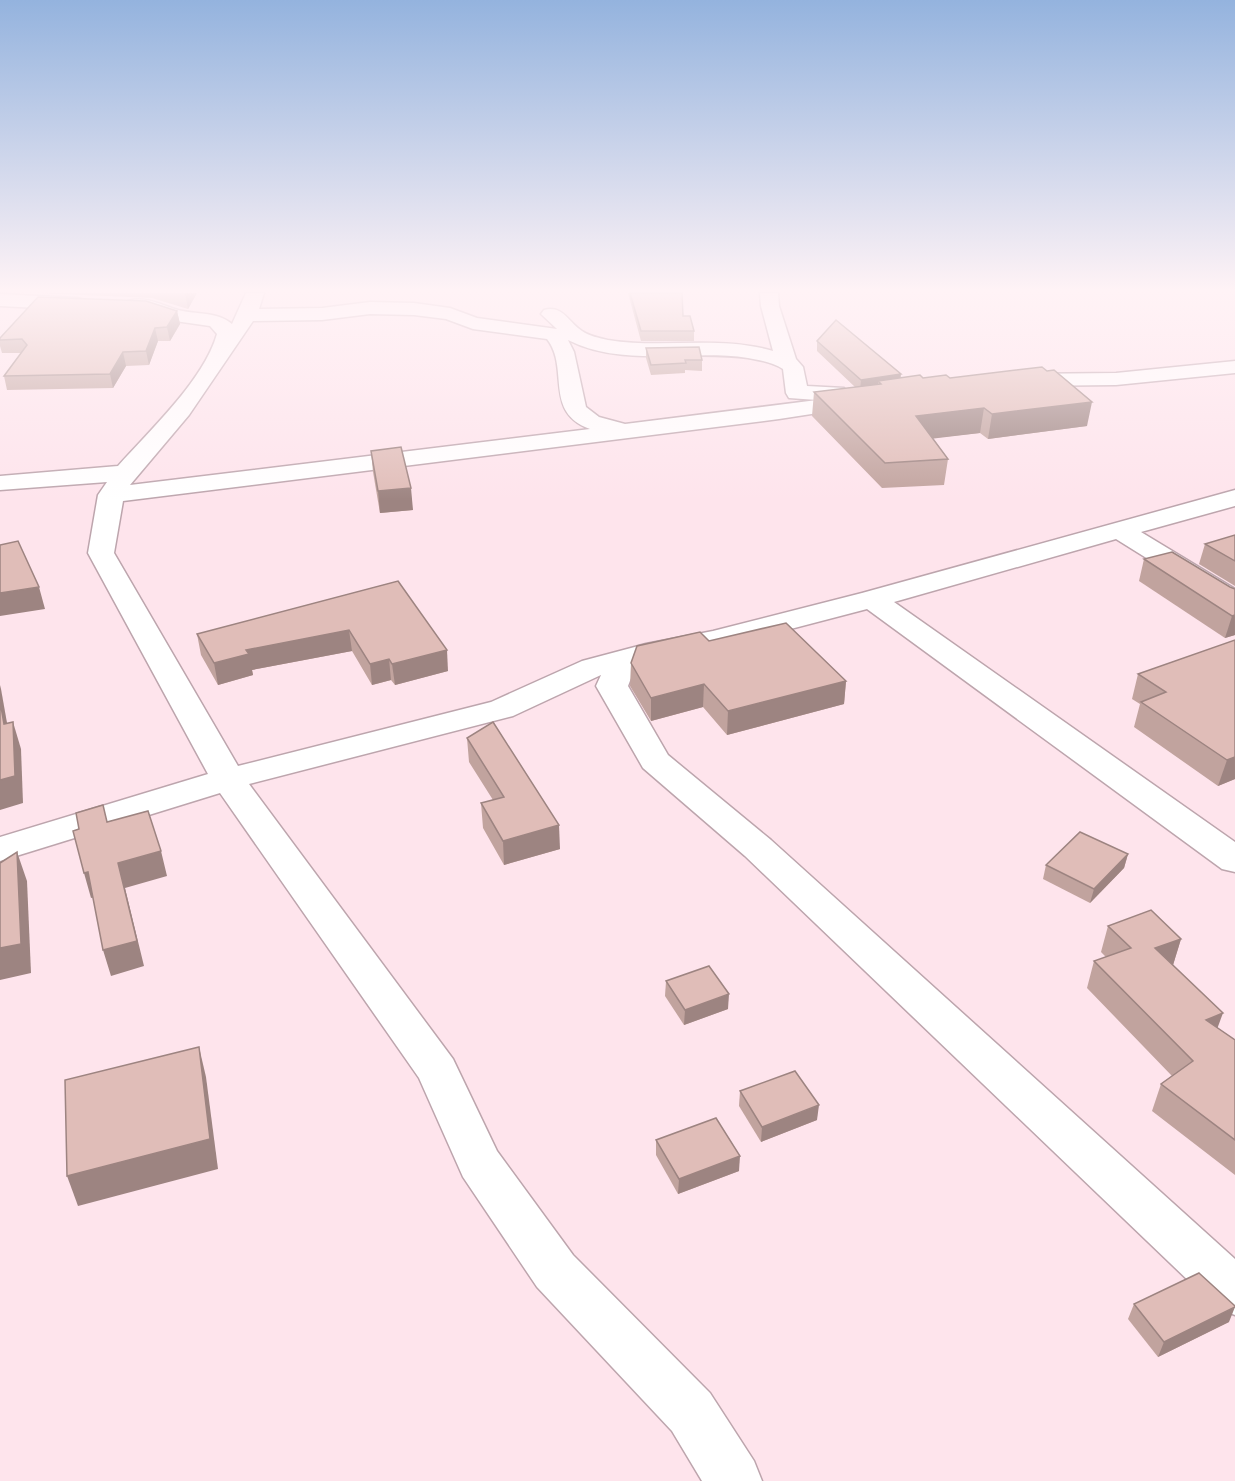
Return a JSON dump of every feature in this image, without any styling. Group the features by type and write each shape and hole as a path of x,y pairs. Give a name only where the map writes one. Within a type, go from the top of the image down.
{"street":[{"path":"215,362 181,410 118,484 101,553 228,779 438,1071 478,1163 555,1271 691,1412 734,1481"},
{"path":"565,362 569,389 578,413 585,419 621,431"},
{"path":"0,483 118,484 621,431 779,412 879,394 797,393 793,367 786,362"},
{"path":"1004,381 1116,379 1235,367"},
{"path":"0,882 12,866 9,846 228,779 502,709 593,668 623,659 714,640 872,599 1235,498"},
{"path":"1119,530 1235,601"},
{"path":"872,599 1235,860"},
{"path":"623,659 612,686 655,761 758,848 1235,1292"}],"building":[{"path":"14,362 117,362 110,374 4,376"},
{"path":"650,362 686,363 651,365"},
{"path":"841,362 887,362 901,374 861,380"},
{"path":"1042,367 1047,371 1054,370 1092,402 992,414 984,408 916,416 948,459 885,463 814,392 881,384 878,381 920,375 923,378 946,375 950,378"},
{"path":"401,447 411,488 378,491 371,451"},
{"path":"1235,535 1235,561 1205,544"},
{"path":"18,541 39,587 0,593 0,545"},
{"path":"1172,552 1235,589 1235,615 1232,616 1144,559"},
{"path":"398,581 447,650 392,664 389,659 370,664 349,630 246,650 249,654 214,663 197,634"},
{"path":"786,623 846,681 728,711 704,684 651,698 631,663 637,646 700,632 709,641"},
{"path":"1235,640 1235,757 1227,760 1141,702 1166,692 1138,674"},
{"path":"0,701 4,724 13,722 15,776 0,780"},
{"path":"493,722 559,825 503,841 481,803 504,797 467,738"},
{"path":"103,805 107,822 148,811 161,851 118,863 137,941 103,950 88,872 84,873 73,831 79,829 76,813"},
{"path":"1080,832 1128,854 1094,889 1046,865"},
{"path":"17,852 21,944 0,948 0,863"},
{"path":"1151,910 1181,939 1155,948 1223,1013 1206,1020 1235,1040 1235,1140 1161,1084 1193,1061 1094,961 1131,948 1108,926"},
{"path":"709,966 729,994 685,1010 666,981"},
{"path":"199,1047 210,1139 67,1176 65,1080"},
{"path":"795,1071 819,1105 762,1127 740,1091"},
{"path":"716,1118 740,1156 679,1179 656,1140"},
{"path":"1199,1273 1235,1307 1164,1342 1134,1304"}]}
